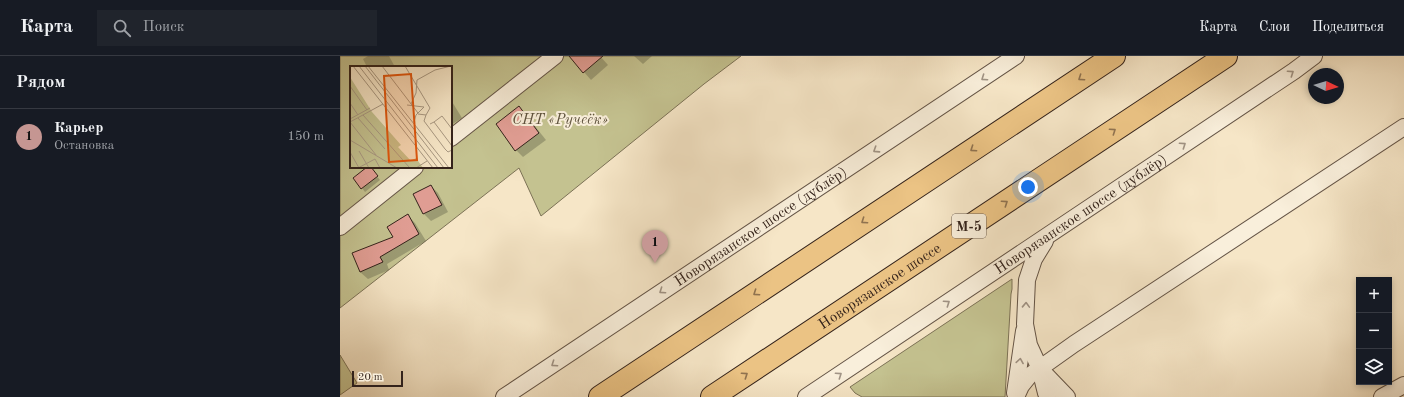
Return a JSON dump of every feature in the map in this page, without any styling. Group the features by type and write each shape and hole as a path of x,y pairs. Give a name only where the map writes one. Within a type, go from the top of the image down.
{"highway":[{"path":"600,397 1114,56"},
{"name":"Новорязанское шоссе","path":"712,397 1226,56"}],"street":[{"path":"452,137 555,56"},
{"name":"Новорязанское шоссе (дублёр)","path":"504,397 1016,56"},
{"name":"Новорязанское шоссе (дублёр)","path":"806,397 1294,71 1314,56"},
{"path":"1015,397 1029,376 1074,344 1404,127"},
{"path":"340,227 414,168"},
{"path":"1015,397 1025,324 1027,280 1034,259 1049,235"},
{"path":"1025,324 1029,345 1040,369 1048,397"},
{"path":"1040,369 1067,397"},
{"path":"1382,397 1404,385"}],"green space":[{"name":"СНТ «Ручеёк»","path":"340,56 741,56 704,84 541,216 519,168 340,308"},
{"path":"1012,279 1005,397 862,397 855,393 850,387"},
{"path":"340,355 357,383 340,395"}],"building":[{"path":"569,56 603,56 583,73"},
{"path":"519,106 539,133 515,151 496,124"},
{"path":"366,168 372,168 378,176 361,189 353,178"},
{"path":"431,185 442,205 423,214 413,194"},
{"path":"408,214 419,234 380,257 383,262 360,272 352,253 393,237 387,227"}],"place":[{"name":"Карьер","path":"655,263"}]}
